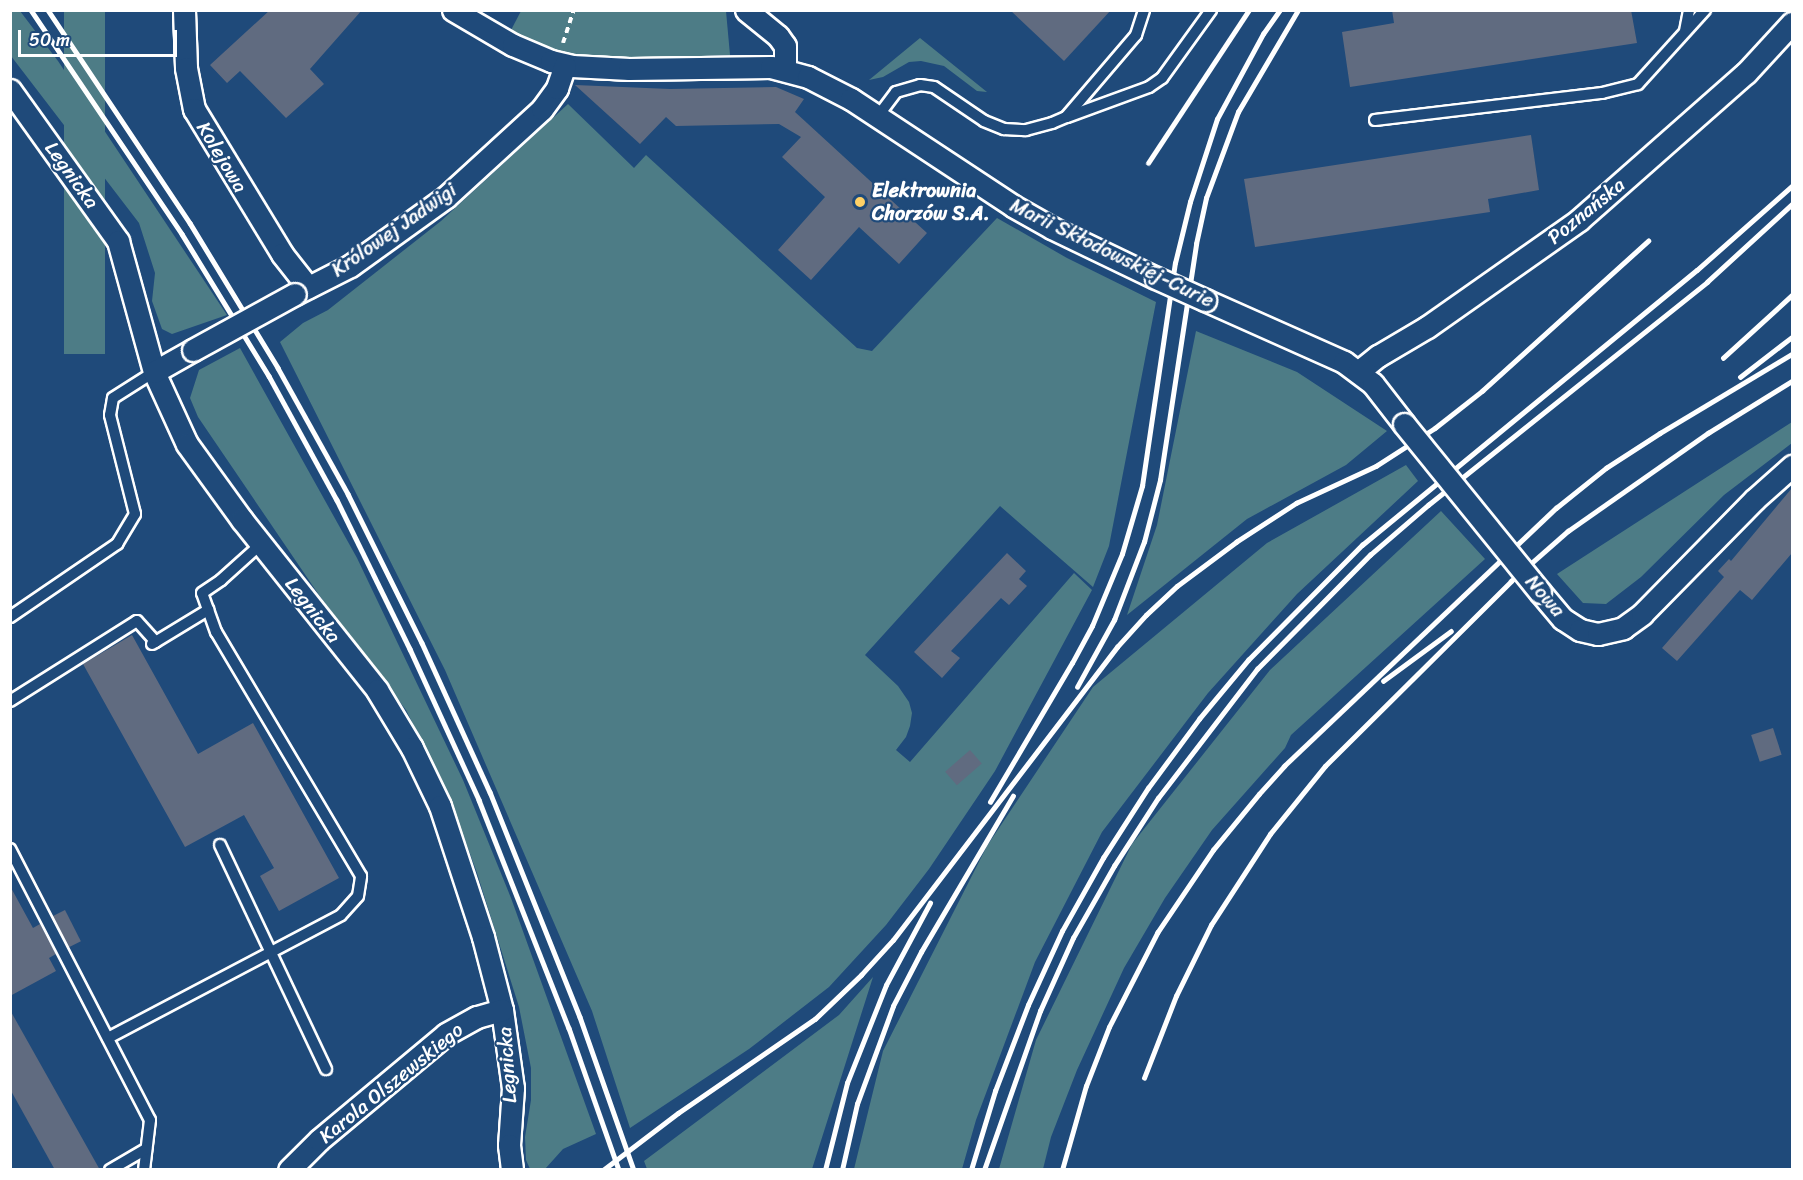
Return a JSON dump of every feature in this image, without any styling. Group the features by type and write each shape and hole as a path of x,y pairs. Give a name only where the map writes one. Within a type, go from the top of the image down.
{"street":[{"name":"Kolejowa","path":"184,10 186,68 194,109 282,254 301,290"},
{"name":"Marii Skłodowskiej-Curie","path":"453,10 513,45 563,59 629,69 740,66 785,69 832,88 1013,206 1069,237 1344,362 1359,372"},
{"path":"746,10 778,36 786,46 785,69"},
{"name":"Poznańska","path":"1359,372 1378,356 1427,327 1579,220 1746,73 1792,23"},
{"name":"Królowej Jadwigi","path":"154,372 301,290 350,266 446,197 542,109 557,88 563,59"},
{"name":"Legnicka","path":"10,90 118,241 154,372 187,444 261,544 377,690 412,748 440,806 459,859 494,974 502,1010 513,1088 509,1145 512,1170"},
{"name":"Nowa","path":"1359,372 1373,384 1563,619 1580,630 1598,634 1623,627 1642,614 1755,499 1792,466"},
{"name":"Karola Olszewskiego","path":"289,1170 319,1140 446,1034 477,1017 502,1010"}],"lane":[{"path":"1066,117 1136,35 1144,10"},
{"path":"878,116 896,92 920,85 934,87 984,121 1004,129 1026,130 1149,87 1162,78 1211,10"},
{"path":"1684,34 1689,10"},
{"path":"1375,120 1602,93 1638,84 1706,10"},
{"path":"10,617 117,544 135,513 110,415 113,398 154,372"},
{"path":"108,1038 341,915 358,896 361,876 216,632 201,593 221,580 261,544"},
{"path":"10,701 137,621 153,644 208,610"},
{"path":"220,845 326,1069"},
{"path":"10,849 150,1120 144,1170"},
{"path":"110,1170 146,1149"}],"path":[{"path":"563,59 574,10"}],"green space":[{"path":"11,10 20,11 58,61 227,315 172,334 162,329 152,301 155,273 139,223 11,56"},
{"path":"64,11 105,11 105,354 64,354"},
{"path":"521,11 726,11 730,55 641,59 570,55 510,32"},
{"path":"920,38 987,92 977,91 944,66 921,61 909,62 883,77 869,80"},
{"path":"568,104 634,168 646,155 857,348 872,351 997,218 1067,258 1156,302 1109,546 1093,587 1000,506 865,655 898,686 909,702 912,713 910,726 906,737 896,750 910,762 1074,573 1092,590 995,771 929,869 886,925 829,987 749,1049 630,1128 592,1011 445,670 280,342 303,323 328,310 441,221"},
{"path":"1196,331 1297,372 1387,431 1346,465 1247,519 1127,615 1157,525"},
{"path":"240,348 357,558 463,780 511,898 596,1134 563,1149 545,1169 530,1169 526,1160 525,1137 531,1100 531,1068 519,1007 477,873 449,796 406,710 319,595 198,417 190,398 199,370"},
{"path":"1792,422 1792,443 1724,495 1641,577 1606,604 1583,603 1557,574"},
{"path":"1406,465 1418,481 1297,594 1208,693 1102,832 1035,962 976,1120 962,1169 854,1169 883,1051 987,846 1093,687 1267,543"},
{"path":"1441,511 1485,559 1291,735 1285,748 1212,830 1165,898 1124,968 1077,1070 1051,1137 1043,1169 999,1169 1036,1040 1132,844 1270,670"},
{"path":"873,977 812,1169 647,1169 644,1161 839,1015"}],"building":[{"path":"270,10 362,10 310,69 324,84 286,118 240,71 227,83 210,65"},
{"path":"1010,10 1111,10 1064,61"},
{"path":"1392,10 1631,10 1637,43 1350,87 1342,32 1394,23"},
{"path":"575,85 670,89 776,87 804,99 795,112 927,233 899,264 859,227 811,280 778,250 825,197 782,157 801,137 779,124 676,126 666,117 640,144"},
{"path":"1531,135 1539,190 1488,199 1490,212 1255,247 1244,179"},
{"path":"1792,488 1792,553 1752,600 1740,590 1677,661 1662,648 1724,577 1718,571 1729,559 1731,561"},
{"path":"1007,553 1026,571 1019,579 1027,586 1009,605 1001,598 951,651 960,658 942,678 914,652"},
{"path":"132,635 198,754 253,723 339,878 279,911 260,876 274,868 244,815 185,847 83,664"},
{"path":"1773,728 1782,755 1760,762 1751,735"},
{"path":"970,750 982,764 957,785 945,772"},
{"path":"10,886 33,928 40,924 56,954 49,958 56,971 10,996"},
{"path":"65,910 81,941 68,948 53,916"},
{"path":"10,1010 100,1170 55,1170 10,1089"}],"railway":[{"path":"31,10 182,234 269,376 337,500 410,649 479,800 569,1028 619,1170"},
{"path":"48,10 190,223 278,368 348,494 422,643 490,792 580,1017 634,1170"},
{"path":"1148,163 1249,10"},
{"path":"990,802 1092,626 1122,554 1142,486 1175,263 1190,202 1217,119 1263,34 1280,10"},
{"path":"1077,687 1114,620 1144,542 1160,480 1196,244 1206,198 1238,112 1298,10"},
{"path":"971,1170 995,1091 1028,1005 1062,931 1103,858 1148,788 1199,719 1248,660 1362,545 1697,270 1792,186"},
{"path":"984,1170 1040,1011 1073,938 1114,866 1158,798 1257,669 1370,555 1428,505 1707,282 1792,204"},
{"path":"603,1170 678,1113 815,1019 861,975 893,940 1117,647 1177,586 1236,542 1296,503 1376,466 1435,428 1482,391 1648,241"},
{"path":"1723,358 1792,295"},
{"path":"1740,377 1792,337"},
{"path":"1062,1170 1086,1086 1109,1027 1157,933 1213,850 1284,766 1556,508 1606,468 1792,354"},
{"path":"1144,1078 1176,996 1211,925 1270,834 1325,766 1511,581 1568,531 1708,433 1792,381"},
{"path":"1383,681 1451,631"},
{"path":"842,1170 857,1104 893,1006 921,952 1013,796"},
{"path":"825,1170 847,1083 886,985 930,903"}],"place":[{"name":"Elektrownia Chorzów S.A.","path":"860,202"}]}
